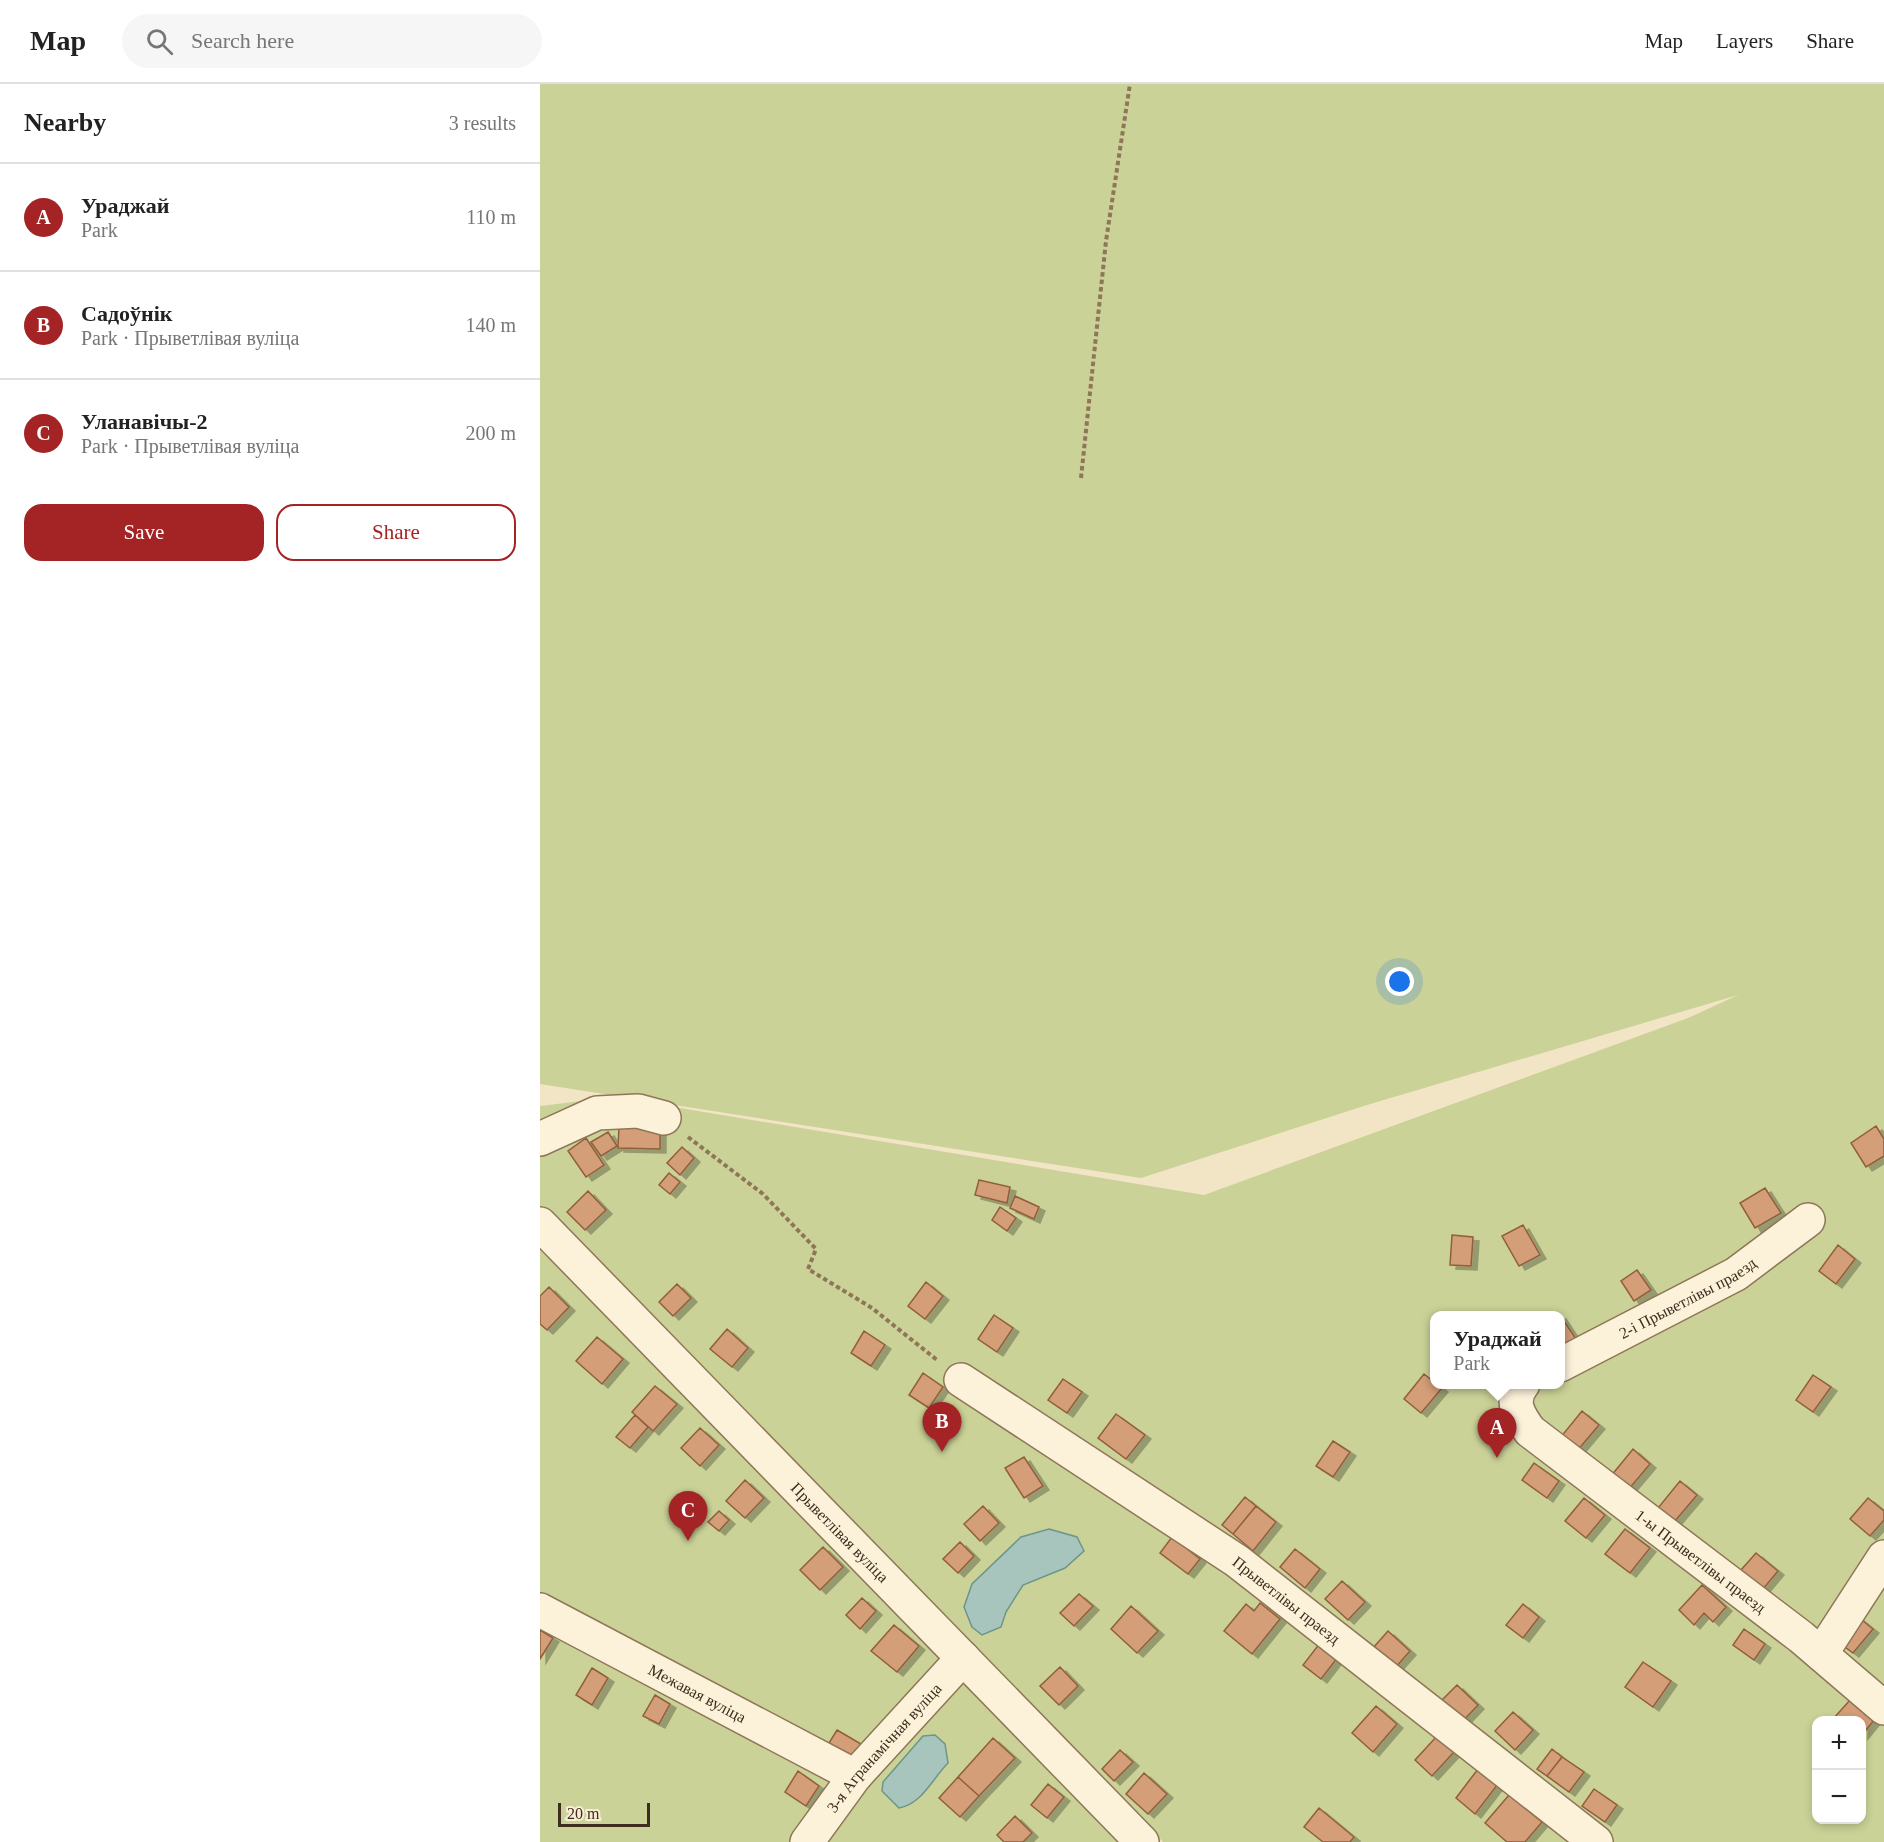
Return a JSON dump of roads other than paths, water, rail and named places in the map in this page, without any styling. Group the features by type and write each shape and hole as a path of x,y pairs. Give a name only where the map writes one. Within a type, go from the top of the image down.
{"street":[{"path":"540,1139 597,1113 639,1111 664,1118"},
{"name":"2-і Прыветлівы праезд","path":"1565,1362 1736,1274 1808,1220"},
{"name":"Прыветлівая вуліца","path":"540,1224 1142,1842"},
{"name":"Прыветлівы праезд","path":"961,1380 1237,1561 1596,1842"},
{"name":"1-ы Прыветлівы праезд","path":"1520,1399 1530,1431 1821,1654 1884,1708"},
{"path":"1821,1654 1884,1557"},
{"name":"Межавая вуліца","path":"540,1610 855,1776"},
{"name":"3-я Агранамічная вуліца","path":"807,1842 855,1776 963,1658"}],"water":[{"path":"1049,1529 1077,1537 1084,1551 1065,1568 1023,1585 1006,1612 1001,1627 982,1635 972,1627 964,1607 972,1584 1021,1537"},
{"path":"935,1735 945,1744 948,1763 914,1802 899,1808 882,1791 883,1782 923,1736"}],"place":[{"name":"Садоўнік","path":"942,1452"},
{"name":"Ураджай","path":"1497,1458"},
{"name":"Уланавічы-2","path":"688,1541"}]}
